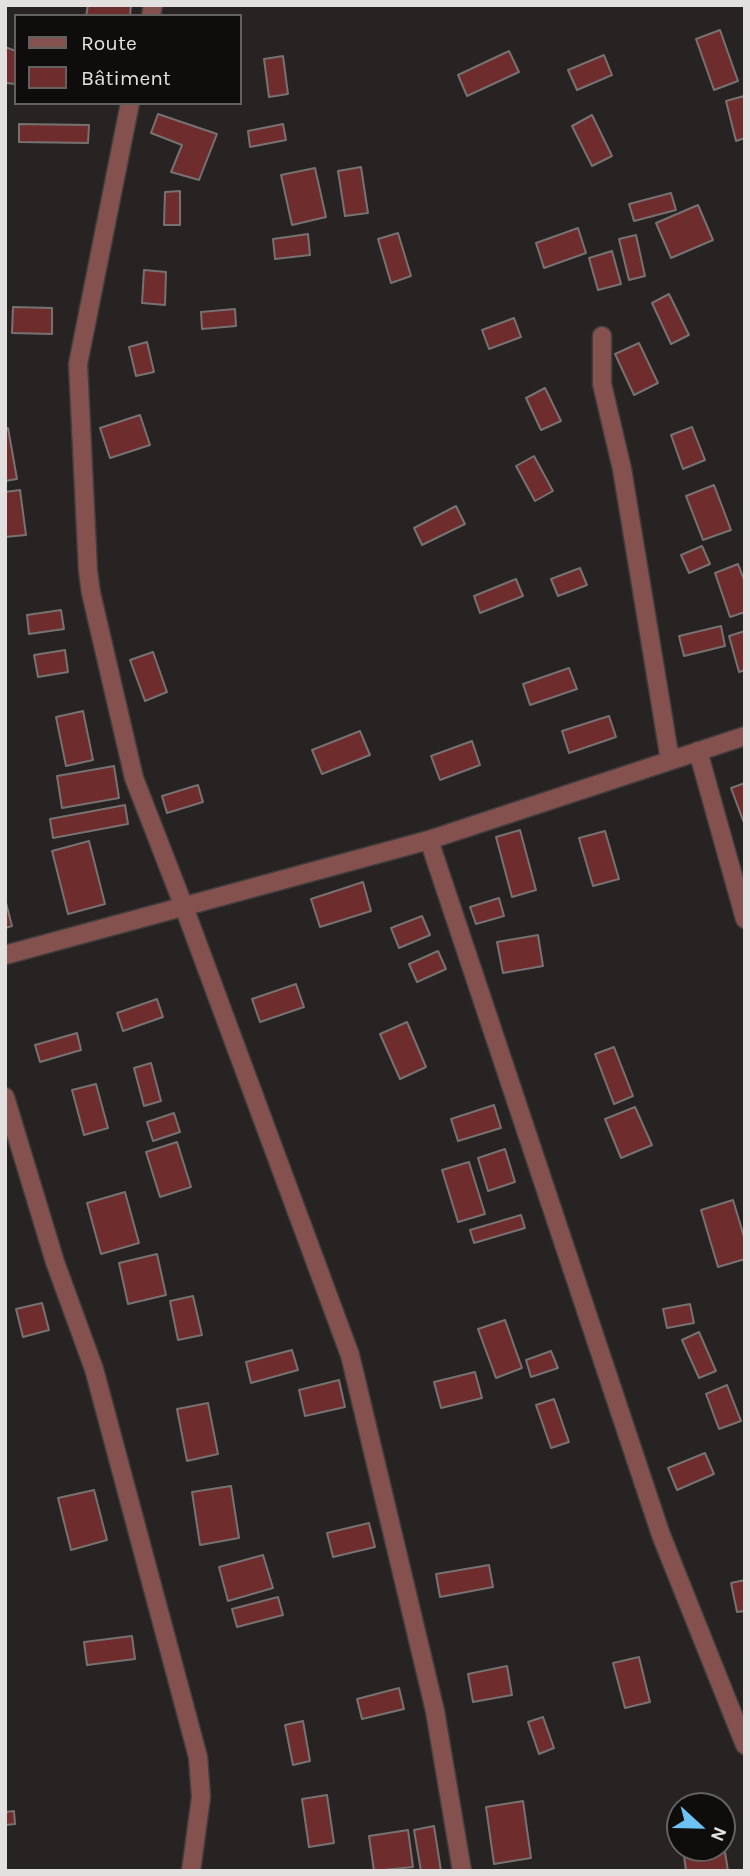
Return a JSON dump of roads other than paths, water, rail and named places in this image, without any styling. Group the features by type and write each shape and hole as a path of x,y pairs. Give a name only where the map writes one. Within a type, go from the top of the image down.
{"street":[{"path":"130,105 78,364 91,593 134,778 350,1355 435,1711 462,1871"},
{"path":"602,336 603,384 622,469 670,760"},
{"path":"5,955 429,840 745,736"},
{"path":"698,751 745,919"},
{"path":"429,840 661,1535 745,1745"},
{"path":"5,1097 55,1262 94,1369 198,1757 201,1797 191,1871"}]}
